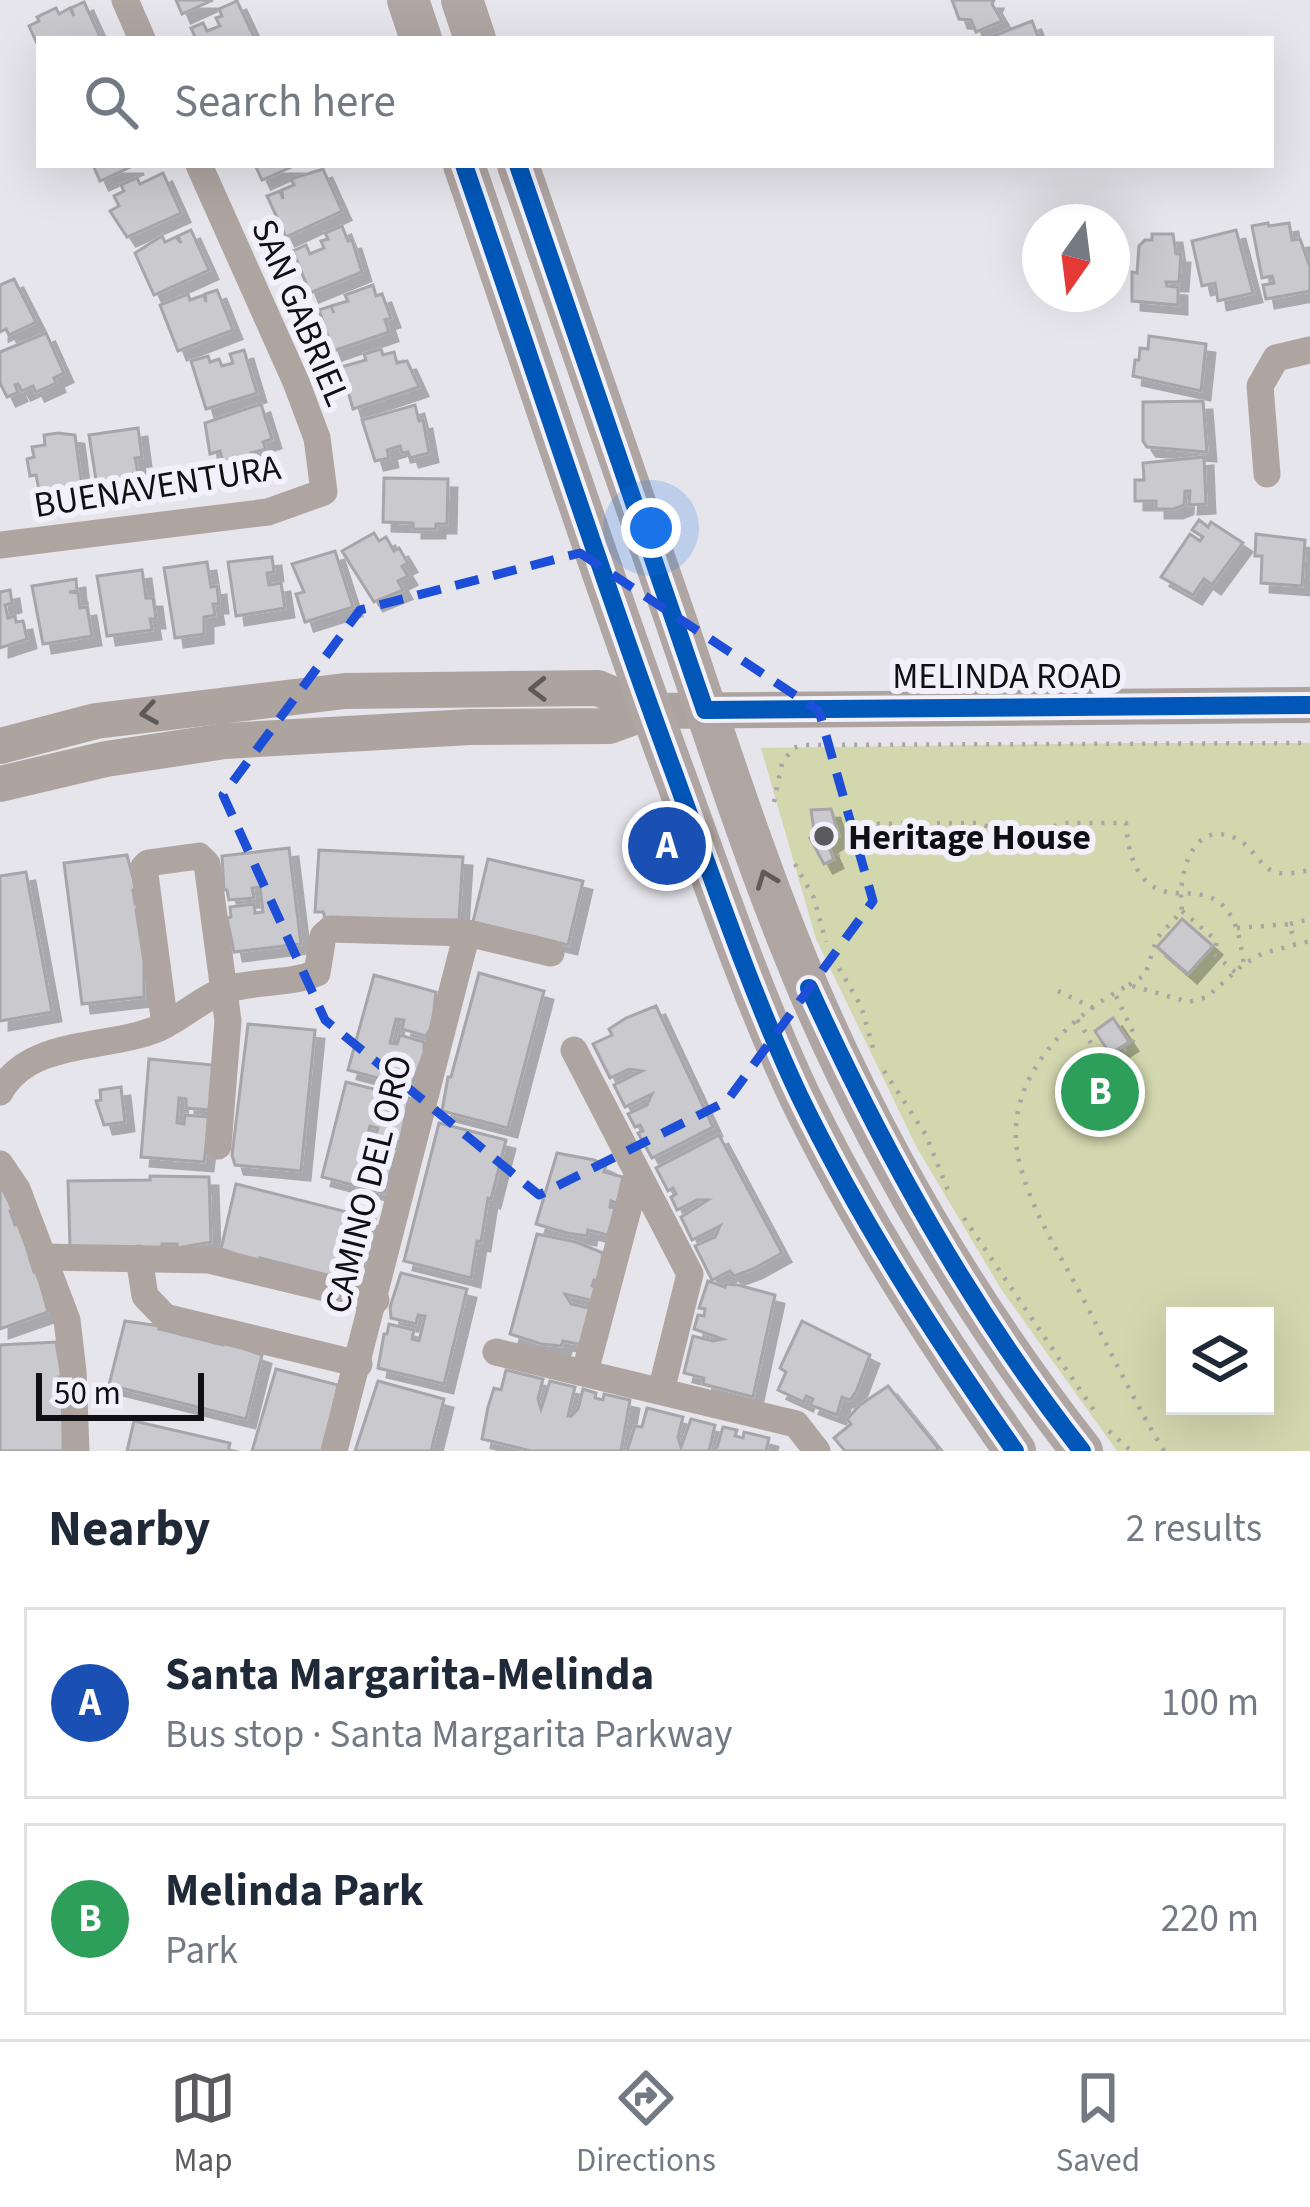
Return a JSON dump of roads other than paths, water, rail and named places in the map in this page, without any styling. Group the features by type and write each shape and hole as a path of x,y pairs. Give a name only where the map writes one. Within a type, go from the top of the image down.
{"main road":[{"path":"408,0 421,36"},
{"path":"462,0 474,36"},
{"path":"465,168 724,917 800,1095 922,1317 1016,1451"},
{"path":"519,168 705,710 808,988 880,1139 967,1290 1095,1431"},
{"name":"MELINDA ROAD","path":"0,746 96,721 345,691 598,688 650,711"},
{"name":"MELINDA ROAD","path":"0,784 106,759 225,741 470,727 609,726 650,711 1310,705"}],"street":[{"path":"125,0 141,36"},
{"name":"SAN GABRIEL","path":"200,168 296,382 317,438 324,492"},
{"path":"1267,474 1260,386 1276,358 1310,350"},
{"name":"BUENAVENTURA","path":"0,545 268,512 324,492"},
{"path":"165,1025 144,873 148,863 199,856 205,859 228,1021 218,1146"},
{"path":"0,1092 11,1072 61,1050 127,1041 224,990 292,982 317,973 323,936 331,929 467,933 551,953"},
{"name":"CAMINO DEL ORO","path":"334,1451 467,933"},
{"path":"574,1050 690,1274 661,1391"},
{"path":"0,1163 17,1190 67,1320 76,1451"},
{"path":"585,1372 638,1175"},
{"path":"42,1257 209,1260 376,1300"},
{"path":"139,1258 145,1296 165,1317 358,1364"},
{"path":"496,1352 796,1424 817,1451"}],"place":[{"name":"Heritage House","path":"824,836"},
{"name":"Santa Margarita-Melinda","path":"667,846"},
{"name":"Melinda Park","path":"1100,1092"}]}
